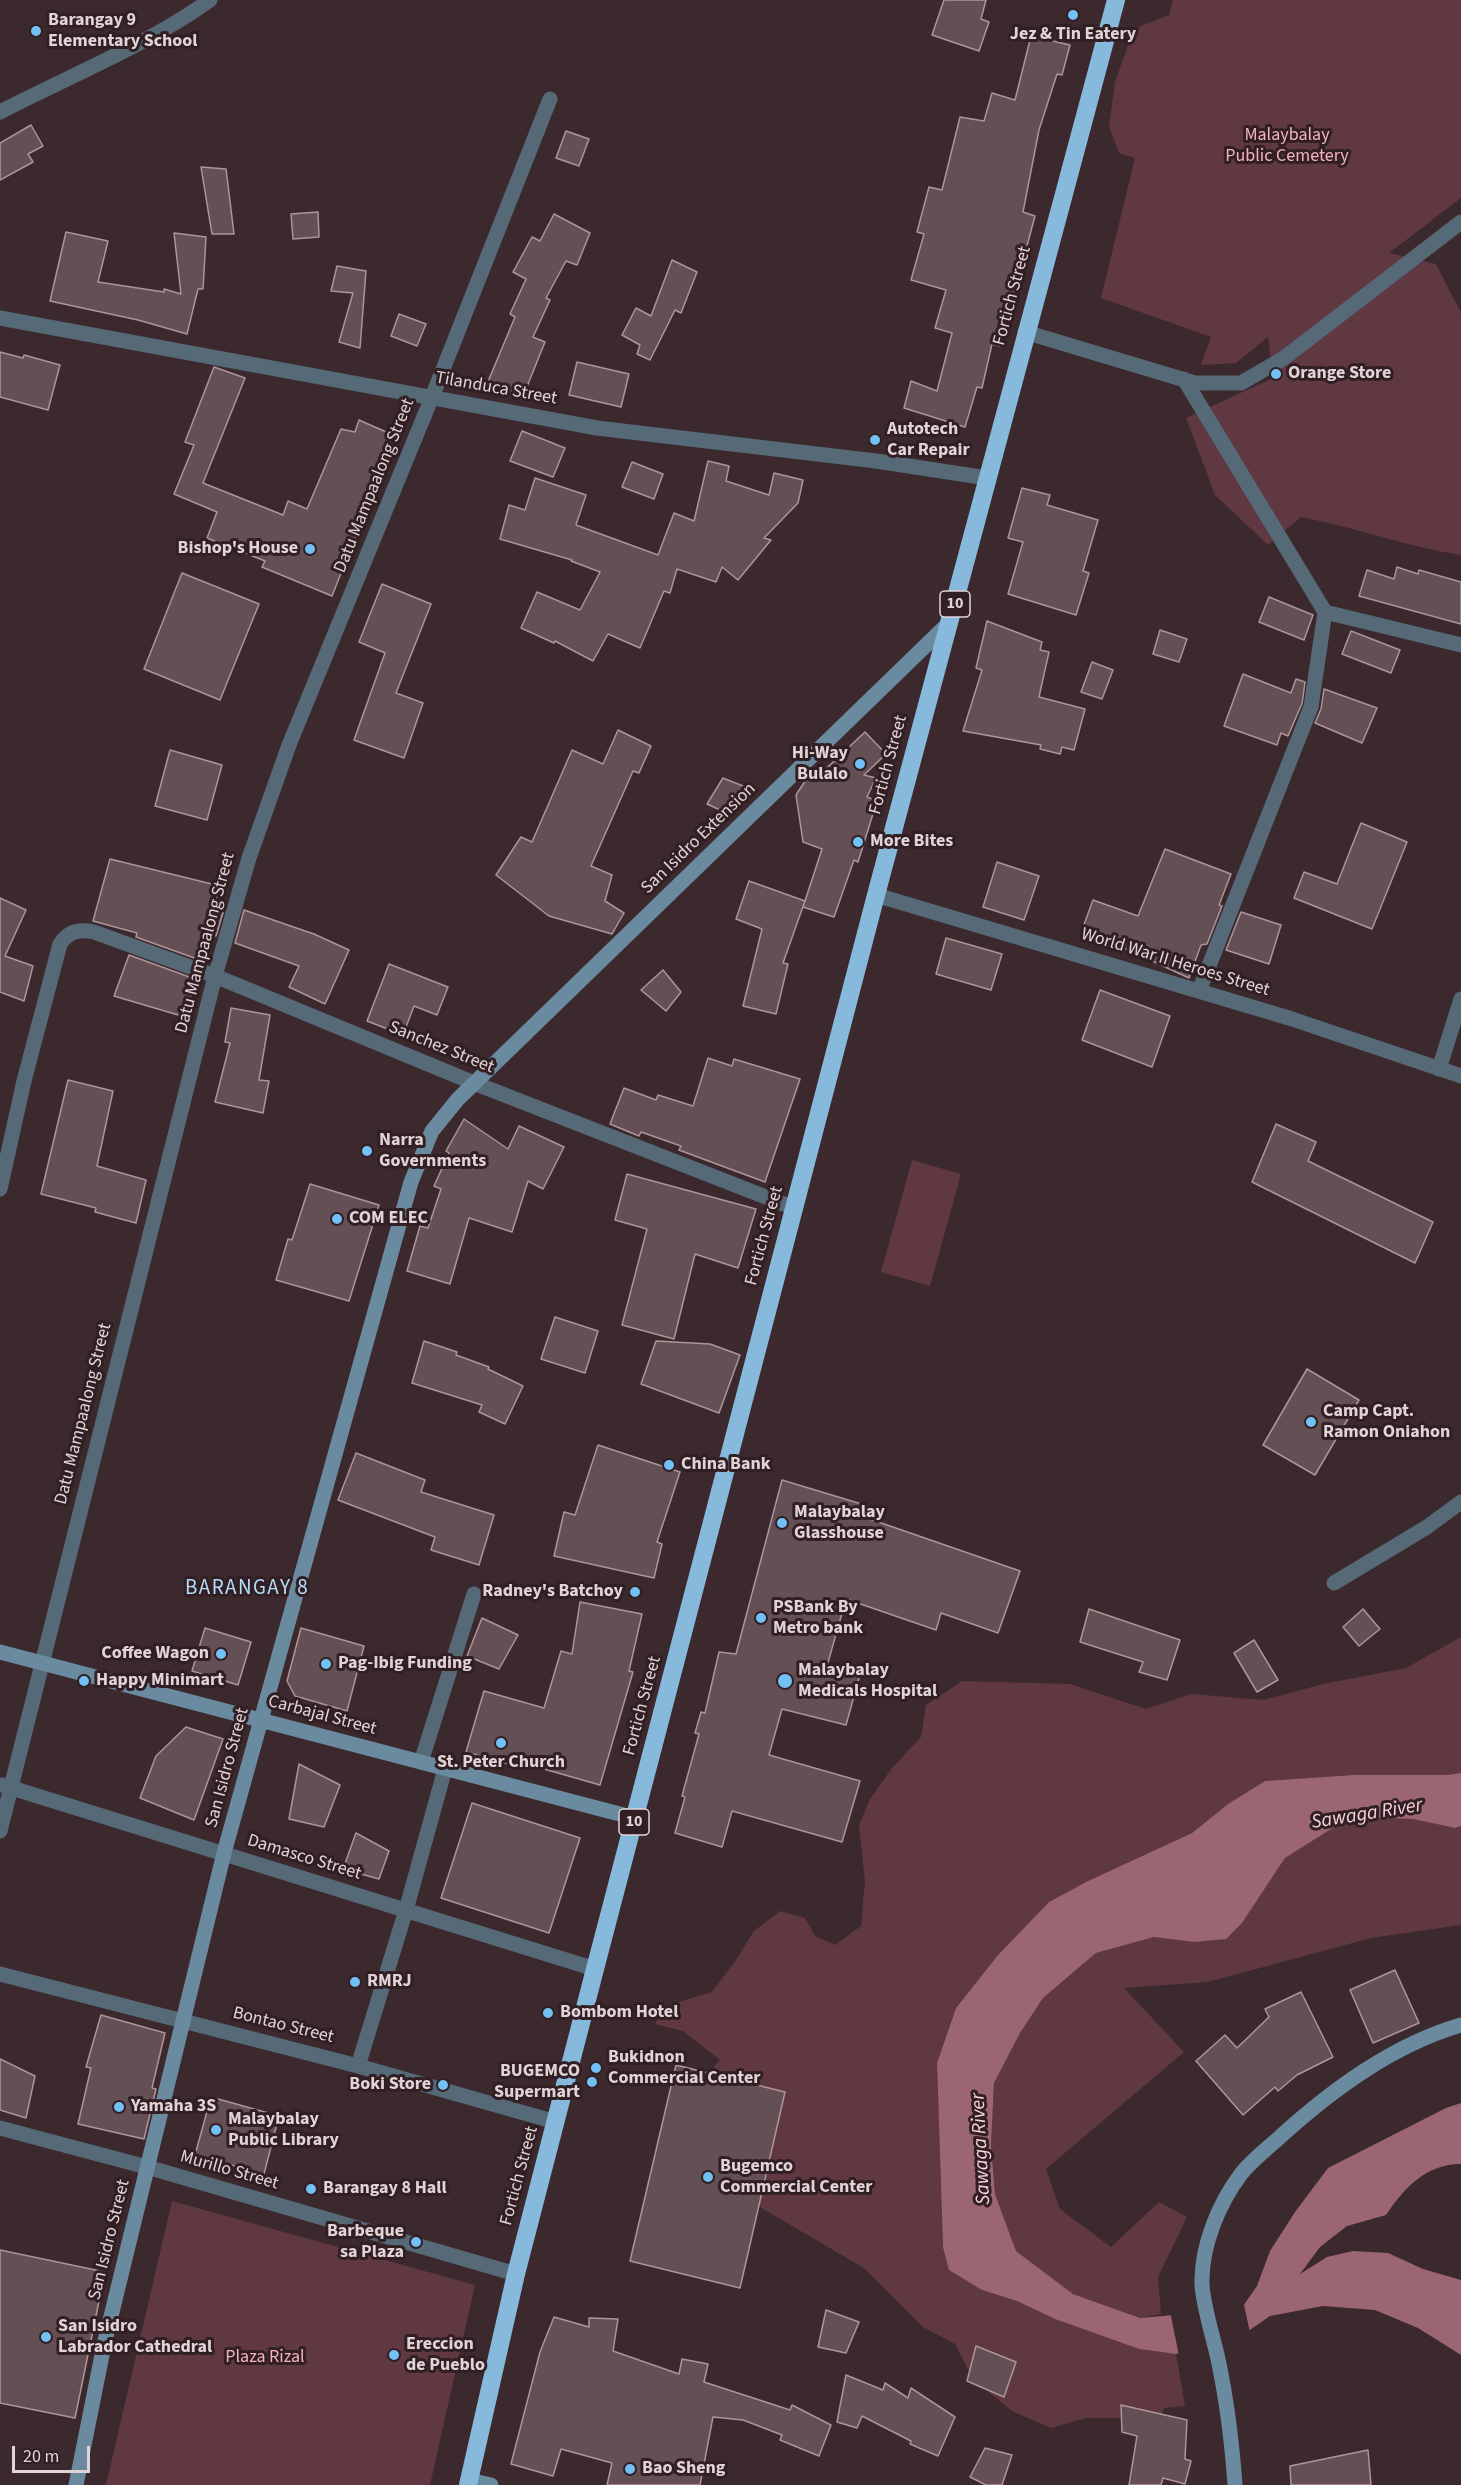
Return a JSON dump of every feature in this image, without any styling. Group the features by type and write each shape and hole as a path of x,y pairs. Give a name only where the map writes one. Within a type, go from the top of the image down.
{"highway":[{"name":"Fortich Street","path":"469,2482 516,2274 595,1969 876,895 1025,332 1116,0"}],"street":[{"path":"0,112 119,52 194,12 210,0"},
{"name":"Datu Mampaalong Street","path":"0,1831 5,1786 42,1663 215,976 249,858 289,745 432,397 550,99"},
{"path":"1025,332 1195,383 1241,383 1284,358 1461,222"},
{"name":"Tilanduca Street","path":"0,318 597,428 876,461 987,478"},
{"path":"1184,379 1324,612 1311,707 1198,990"},
{"path":"1324,612 1461,645"},
{"name":"San Isidro Extension","path":"474,1083 950,622"},
{"name":"World War II Heroes Street","path":"876,895 1289,1018 1461,1076"},
{"name":"Sanchez Street","path":"0,1189 24,1081 60,944 73,931 94,932 215,976 474,1083 794,1208"},
{"path":"1439,1069 1461,999"},
{"name":"San Isidro Street","path":"76,2485 104,2345 224,1853 411,1182 432,1131 474,1083"},
{"path":"1334,1582 1427,1527 1461,1502"},
{"path":"421,1762 474,1594"},
{"name":"Carbajal Street","path":"0,1652 635,1818"},
{"path":"358,2066 406,1910 445,1769"},
{"name":"Damasco Street","path":"5,1786 595,1969"},
{"name":"Bontao Street","path":"0,1974 358,2066 556,2122"},
{"path":"1235,2485 1233,2446 1222,2379 1202,2284 1204,2258 1212,2230 1225,2200 1249,2166 1303,2116 1342,2086 1421,2040 1461,2025"},
{"name":"Murillo Street","path":"0,2128 147,2167 516,2274"},
{"path":"469,2482 491,2485"}],"green space":[{"name":"Malaybalay Public Cemetery","path":"1173,0 1461,0 1461,198 1389,253 1436,264 1461,313 1461,555 1301,517 1268,545 1215,495 1186,418 1273,378 1268,337 1236,363 1201,365 1211,337 1101,298 1135,158 1119,153 1109,127 1115,82 1134,29 1169,15"},
{"path":"912,1160 961,1174 930,1286 881,1272"},
{"path":"1461,1637 1461,1773 1353,1775 1265,1781 1228,1804 1192,1833 1088,1881 1049,1902 998,1955 956,2008 937,2063 943,2247 982,2290 1017,2301 1055,2319 1139,2349 1176,2354 1185,2406 1164,2408 1158,2426 1123,2418 1086,2418 1051,2428 1012,2411 973,2379 955,2344 923,2327 864,2268 763,2209 741,2189 702,2080 720,2060 683,2031 655,2024 665,2006 712,1992 754,1931 780,1911 805,1918 815,1936 835,1945 861,1926 865,1881 859,1825 870,1799 892,1768 921,1737 926,1705 962,1681 1070,1684 1146,1709 1191,1694 1264,1700 1323,1684 1406,1668"},
{"path":"1376,1818 1413,1819 1455,1828 1461,1826 1461,1925 1371,1938 1208,1982 1124,1988 1184,2052 1046,2169 1060,2209 1111,2247 1159,2202 1187,2217 1158,2277 1161,2314 1140,2318 1073,2294 1016,2251 995,2194 991,2145 994,2083 1020,2033 1043,1998 1096,1953 1154,1937 1194,1942 1242,1923 1285,1858 1336,1826"},
{"name":"Plaza Rizal","path":"172,2201 475,2285 430,2485 106,2485"}],"water":[{"name":"Sawaga River","path":"1461,1773 1461,1826 1455,1828 1413,1819 1376,1818 1336,1826 1285,1858 1242,1923 1226,1939 1194,1942 1154,1937 1096,1953 1043,1998 1020,2033 994,2083 991,2145 995,2194 1016,2251 1073,2294 1140,2318 1241,2309 1257,2286 1270,2251 1295,2212 1328,2168 1446,2108 1461,2103 1461,2164 1437,2168 1417,2179 1386,2215 1347,2226 1320,2247 1300,2274 1327,2257 1353,2251 1388,2253 1423,2269 1461,2280 1461,2355 1418,2328 1375,2310 1323,2306 1270,2316 1241,2336 1176,2354 1139,2349 1055,2319 1017,2301 982,2290 949,2270 943,2247 937,2063 956,2008 998,1955 1049,1902 1088,1881 1192,1833 1228,1804 1265,1781 1353,1775"}],"pier":[{"path":"1243,2300 1250,2333 1241,2339 1179,2356 1170,2311 1239,2306"}],"building":[{"path":"944,0 986,0 981,19 989,22 979,51 932,35"},
{"path":"1031,36 1070,45 1062,75 1057,74 1039,130 1023,212 1035,216 1000,346 992,344 982,388 977,387 965,427 904,408 911,381 937,391 952,333 935,328 946,290 911,280 924,234 917,232 929,187 942,190 960,117 984,121 992,93 1015,100"},
{"path":"31,125 43,146 28,154 33,162 0,180 0,143"},
{"path":"566,131 589,139 579,166 556,158"},
{"path":"201,167 226,169 234,234 212,234"},
{"path":"318,212 319,237 293,239 291,214"},
{"path":"554,214 590,233 577,265 566,261 546,298 550,300 533,337 545,342 522,399 487,384 515,317 510,314 526,279 513,272 532,237 540,241"},
{"path":"66,232 108,241 98,282 164,292 164,289 181,294 174,233 206,237 203,289 198,289 187,334 138,320 50,301"},
{"path":"672,260 697,272 681,313 675,310 650,360 637,354 640,345 622,335 636,308 651,316"},
{"path":"337,266 366,271 360,348 339,342 353,293 331,291"},
{"path":"399,314 426,324 417,346 391,336"},
{"path":"0,352 23,358 24,355 60,365 48,410 0,397"},
{"path":"577,362 629,374 621,407 569,395"},
{"path":"214,367 245,378 203,483 283,515 288,501 307,509 341,429 355,432 359,420 393,435 354,528 358,530 332,596 262,567 265,561 207,538 217,512 174,494 194,445 185,442"},
{"path":"522,431 565,448 553,477 510,461"},
{"path":"708,461 729,466 726,481 769,495 774,473 803,480 798,503 764,538 771,540 738,580 722,567 716,582 677,569 670,593 664,591 640,648 608,634 593,661 555,641 554,643 521,628 537,592 580,610 600,572 572,560 500,539 509,505 525,510 535,478 586,495 576,525 658,555 674,513 694,521"},
{"path":"632,462 663,474 654,499 622,487"},
{"path":"1022,488 1050,495 1047,505 1098,520 1083,571 1089,573 1076,615 1008,594 1023,542 1008,538"},
{"path":"1397,567 1418,574 1419,570 1461,582 1461,624 1359,596 1367,570 1394,579"},
{"path":"182,573 259,604 220,700 144,669"},
{"path":"382,584 431,604 396,693 423,703 404,758 354,740 385,653 359,642"},
{"path":"1269,597 1313,615 1304,640 1259,622"},
{"path":"987,621 1042,642 1040,650 1049,652 1039,697 1085,709 1074,750 1062,747 1060,754 1040,749 1041,745 963,731 982,670 976,668"},
{"path":"1160,630 1187,639 1179,662 1153,654"},
{"path":"1351,631 1400,650 1391,673 1342,654"},
{"path":"1092,662 1113,670 1102,699 1081,692"},
{"path":"1243,674 1291,693 1296,679 1305,682 1302,704 1288,736 1281,733 1277,745 1224,726"},
{"path":"1324,689 1377,708 1362,743 1315,723 1321,709"},
{"path":"618,730 651,746 639,773 633,771 591,866 612,875 605,901 624,913 612,934 549,916 496,875 521,837 532,842 572,750 603,764"},
{"path":"865,732 886,754 864,775 876,778 867,797 877,801 858,862 854,860 834,917 803,907 822,849 803,842 796,795 809,775 816,778"},
{"path":"170,750 222,765 207,820 155,806"},
{"path":"723,778 753,790 729,814 707,804"},
{"path":"1361,823 1407,842 1372,929 1294,898 1304,872 1337,884"},
{"path":"1165,849 1231,874 1219,905 1222,906 1207,944 1201,945 1189,978 1124,948 1125,946 1082,930 1093,900 1138,916"},
{"path":"110,859 220,886 216,900 226,903 216,936 207,933 200,960 136,937 137,933 93,921"},
{"path":"997,862 1039,876 1024,920 983,907"},
{"path":"749,881 805,901 783,963 788,964 776,1014 743,1006 762,929 736,919"},
{"path":"0,898 26,910 5,956 33,966 24,1001 0,992"},
{"path":"244,910 314,934 349,950 325,1004 289,987 299,966 235,943"},
{"path":"1241,912 1281,925 1269,964 1226,950"},
{"path":"946,938 1002,954 991,990 936,974"},
{"path":"129,955 195,979 185,1017 114,996"},
{"path":"389,964 448,987 437,1015 414,1006 403,1035 367,1021"},
{"path":"663,970 681,992 666,1011 641,990"},
{"path":"1100,990 1170,1016 1152,1067 1082,1040"},
{"path":"231,1008 270,1015 259,1080 269,1081 263,1113 215,1102 230,1043 225,1042"},
{"path":"708,1058 732,1066 734,1059 800,1079 765,1182 679,1150 681,1146 641,1132 639,1136 610,1124 624,1088 656,1100 658,1095 693,1106"},
{"path":"68,1080 113,1091 97,1166 146,1180 136,1223 95,1212 96,1208 41,1194"},
{"path":"464,1119 508,1149 519,1126 564,1147 543,1189 528,1181 512,1232 469,1218 450,1284 407,1271 420,1226 428,1228 441,1189 434,1186 449,1153 446,1151"},
{"path":"1276,1124 1316,1142 1308,1161 1433,1222 1415,1263 1252,1182"},
{"path":"627,1174 756,1209 738,1268 695,1254 674,1339 622,1325 647,1229 615,1220"},
{"path":"310,1184 379,1205 349,1301 276,1280 288,1239 292,1240"},
{"path":"555,1317 598,1331 585,1373 541,1359"},
{"path":"424,1341 457,1352 456,1355 489,1367 488,1369 523,1386 505,1424 479,1412 482,1405 412,1383"},
{"path":"656,1341 710,1344 740,1355 719,1413 641,1384"},
{"name":"Camp Capt. Ramon Oniahon","path":"1307,1369 1359,1400 1315,1475 1263,1445"},
{"path":"598,1445 680,1472 657,1542 662,1544 654,1578 554,1556 564,1512 575,1515"},
{"path":"356,1453 425,1480 421,1492 494,1515 479,1565 431,1550 435,1537 338,1500"},
{"path":"782,1480 868,1506 864,1517 1020,1571 998,1633 941,1613 936,1630 846,1599 827,1666 861,1671 846,1725 782,1709 769,1755 860,1781 842,1842 732,1811 722,1847 675,1833 685,1797 682,1796 699,1734 695,1733 701,1712 705,1713 719,1652 736,1654"},
{"path":"580,1602 642,1614 629,1671 633,1672 600,1785 523,1763 522,1768 466,1752 484,1691 544,1708 561,1651 572,1654"},
{"path":"1089,1609 1180,1640 1167,1680 1139,1672 1143,1662 1080,1642"},
{"path":"1363,1609 1380,1629 1359,1646 1343,1627"},
{"path":"482,1618 518,1635 499,1669 467,1656"},
{"path":"205,1628 251,1642 238,1685 192,1671"},
{"name":"Pag-Ibig Funding","path":"301,1628 364,1646 347,1711 295,1696 287,1681"},
{"path":"1254,1640 1278,1680 1257,1692 1234,1653"},
{"path":"186,1727 223,1739 194,1820 140,1798 156,1756"},
{"path":"299,1764 340,1785 324,1827 289,1819"},
{"path":"472,1803 580,1838 549,1933 441,1898"},
{"path":"356,1833 389,1851 379,1879 343,1869"},
{"path":"1395,1970 1419,2023 1373,2043 1350,1990"},
{"path":"1301,1992 1333,2057 1297,2075 1278,2091 1275,2087 1243,2115 1196,2061 1225,2035 1237,2048 1269,2017 1265,2009"},
{"path":"101,2015 165,2033 152,2088 156,2089 144,2139 78,2124 91,2068 86,2067"},
{"path":"0,2059 35,2076 26,2118 0,2110"},
{"name":"Bugemco Commercial Center","path":"676,2065 785,2092 740,2288 630,2261"},
{"path":"211,2097 279,2116 264,2174 195,2155"},
{"name":"San Isidro Labrador Cathedral","path":"0,2250 105,2272 75,2418 0,2403"},
{"path":"826,2310 859,2322 846,2353 818,2347"},
{"path":"554,2317 589,2327 589,2318 618,2319 613,2351 679,2374 682,2359 708,2364 704,2382 790,2410 792,2405 831,2425 819,2456 780,2440 782,2435 743,2420 713,2417 700,2485 607,2485 612,2463 561,2449 553,2476 511,2464 540,2352"},
{"path":"976,2346 1016,2362 1004,2397 967,2381"},
{"path":"846,2375 883,2390 885,2383 908,2398 911,2388 955,2417 938,2456 910,2444 911,2441 862,2416 857,2428 837,2422"},
{"path":"1121,2405 1187,2420 1185,2459 1191,2461 1185,2484 1163,2478 1161,2485 1129,2485 1137,2436 1122,2432"},
{"path":"985,2448 1012,2455 1002,2485 986,2485 970,2477"},
{"path":"1368,2450 1371,2485 1291,2485 1290,2466"}],"place":[{"name":"Jez & Tin Eatery","path":"1073,15"},
{"name":"Barangay 9 Elementary School","path":"36,31"},
{"name":"Orange Store","path":"1276,374"},
{"name":"Autotech Car Repair","path":"875,440"},
{"name":"Bishop's House","path":"310,549"},
{"name":"Hi-Way Bulalo","path":"860,764"},
{"name":"More Bites","path":"858,842"},
{"name":"Narra Governments","path":"367,1151"},
{"name":"COM ELEC","path":"337,1219"},
{"name":"Camp Capt. Ramon Oniahon","path":"1311,1422"},
{"name":"China Bank","path":"669,1465"},
{"name":"Malaybalay Glasshouse","path":"782,1523"},
{"name":"Radney's Batchoy","path":"635,1592"},
{"name":"PSBank By Metro bank","path":"761,1618"},
{"name":"Coffee Wagon","path":"221,1654"},
{"name":"Pag-Ibig Funding","path":"326,1664"},
{"name":"Happy Minimart","path":"84,1681"},
{"name":"Malaybalay Medicals Hospital","path":"785,1681"},
{"name":"St. Peter Church","path":"501,1743"},
{"name":"RMRJ","path":"355,1982"},
{"name":"Bombom Hotel","path":"548,2013"},
{"name":"Bukidnon Commercial Center","path":"596,2068"},
{"name":"BUGEMCO Supermart","path":"592,2082"},
{"name":"Boki Store","path":"443,2085"},
{"name":"Yamaha 3S","path":"119,2107"},
{"name":"Malaybalay Public Library","path":"216,2130"},
{"name":"Bugemco Commercial Center","path":"708,2177"},
{"name":"Barangay 8 Hall","path":"311,2189"},
{"name":"Barbeque sa Plaza","path":"416,2242"},
{"name":"San Isidro Labrador Cathedral","path":"46,2337"},
{"name":"Ereccion de Pueblo","path":"394,2355"},
{"name":"Bao Sheng","path":"630,2469"}],"district":[{"name":"BARANGAY 8","path":"247,1589"}]}
